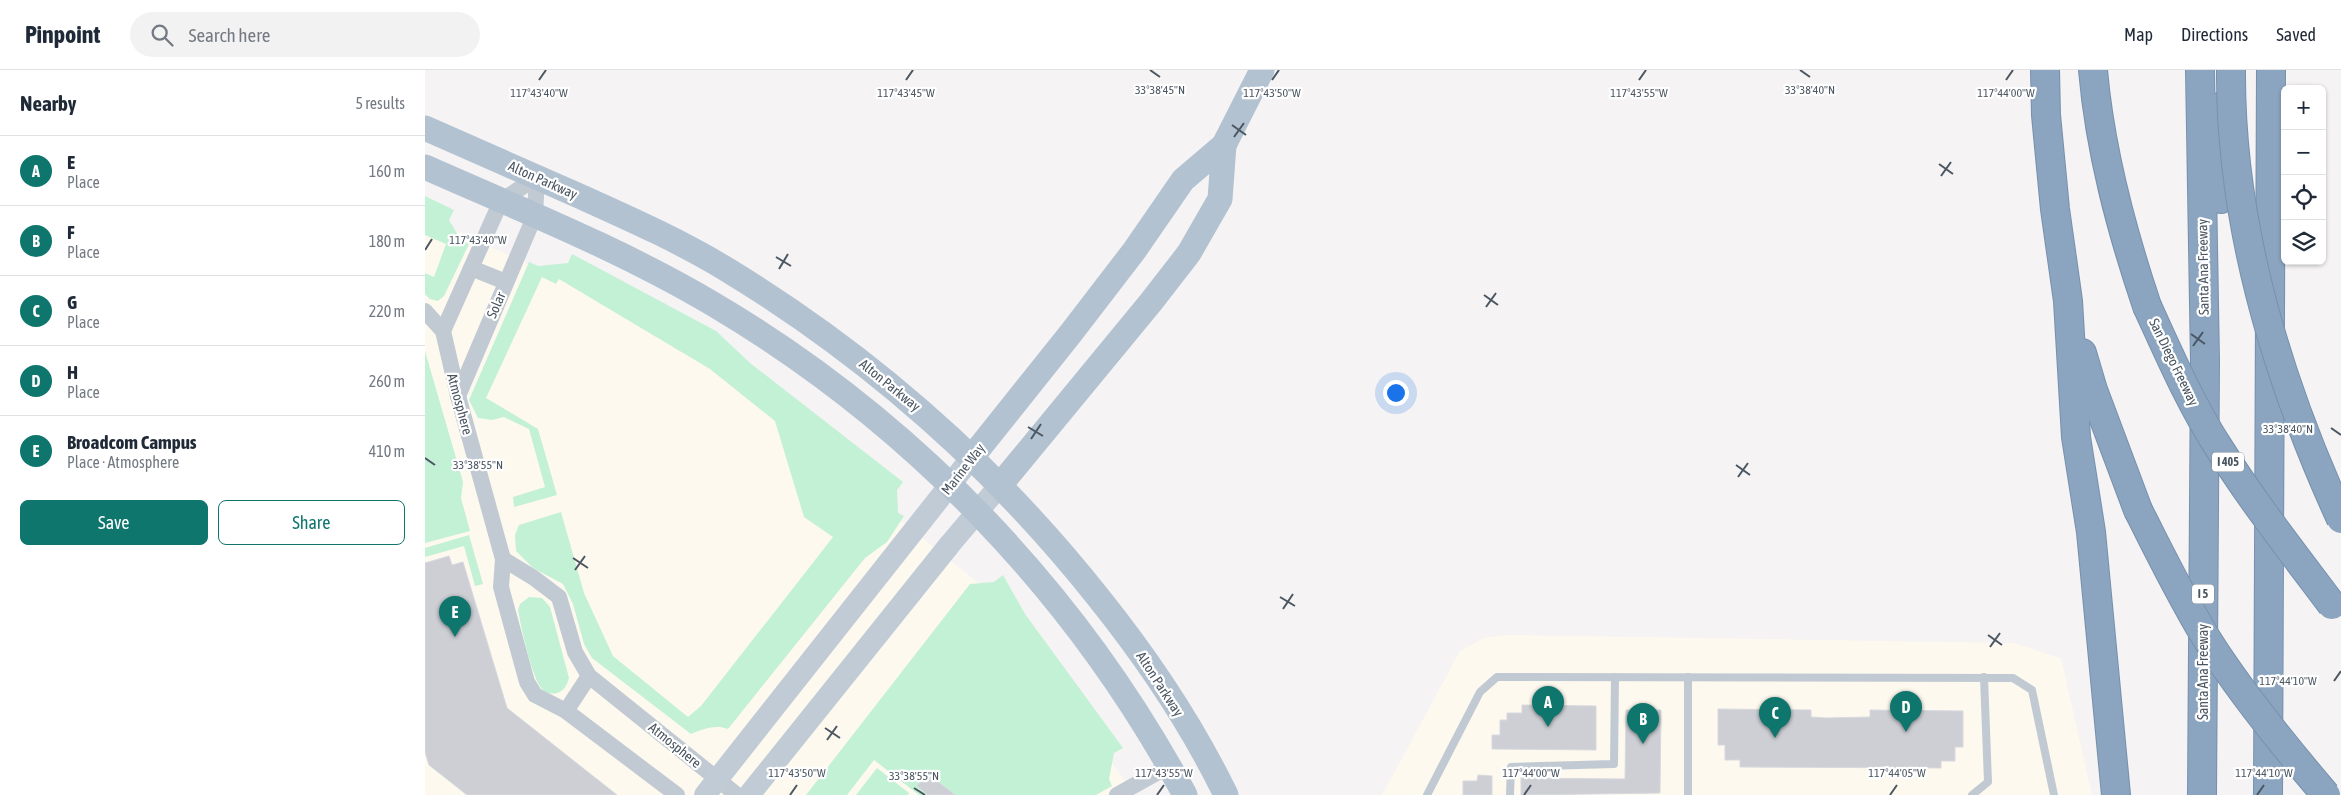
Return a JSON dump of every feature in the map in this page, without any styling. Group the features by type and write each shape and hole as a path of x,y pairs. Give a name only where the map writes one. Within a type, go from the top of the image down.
{"highway":[{"path":"2045,70 2046,115 2055,209 2068,301 2075,437 2091,532 2116,795"},
{"name":"San Diego Freeway","path":"2093,70 2103,145 2115,200 2127,246 2147,306 2175,368 2218,447 2263,513 2336,611"},
{"name":"Santa Ana Freeway","path":"2200,70 2205,393 2201,795"},
{"path":"2205,393 2222,362 2220,70"},
{"path":"2231,70 2231,110 2238,185 2254,263 2273,340 2292,402 2341,519"},
{"path":"2247,70 2251,160 2263,233 2276,293 2303,386 2341,481"},
{"path":"2268,795 2271,70"},
{"path":"2068,301 2093,390 2138,510 2172,579 2210,645 2257,710 2326,795"}],"main road":[{"name":"Marine Way","path":"749,795 1189,253 1220,200 1224,145 1261,70"},
{"name":"Alton Parkway","path":"425,128 650,229 725,268 772,298 859,360 921,410 1001,484 1039,525 1127,634 1181,715 1226,795"},
{"name":"Marine Way","path":"711,787 926,513 951,486 1083,318 1183,180 1224,145"},
{"path":"425,167 535,215 662,275 775,343 864,409 978,511 1032,571 1086,639 1135,709 1185,795"}],"street":[{"path":"443,331 501,201 537,177"},
{"path":"535,215 537,177"},
{"name":"Solar","path":"458,396 535,215"},
{"path":"471,268 506,282"},
{"name":"Atmosphere","path":"425,311 443,331 458,396 503,559 501,587 527,682 535,695 566,711 677,795"},
{"name":"Atmosphere","path":"503,559 534,578 559,597 575,652 589,676 711,787 737,795"},
{"path":"566,711 589,676"},
{"path":"1117,795 1169,766"}],"lane":[{"path":"1427,795 1480,692 1497,677 2013,678 2032,690 2054,795"},
{"path":"1510,795 1511,768 1615,764 1615,677"},
{"path":"1688,677 1688,795"},
{"path":"1972,795 1988,782 1984,678"}],"shaded area":[{"path":"425,216 559,279 710,369 990,592 1135,795 425,795"},
{"path":"1505,635 2013,643 2061,658 2092,795 1382,795 1460,651 1484,638"}],"green space":[{"path":"425,196 454,210 449,220 461,240 469,244 444,296 438,301 430,299 425,294 425,273 434,277 446,244 425,235"},
{"path":"572,254 716,331 750,363 903,482 897,490 898,513 904,516 887,542 865,558 728,729 714,727 691,734 592,658 584,644 573,604 563,584 533,568 516,551 515,535 519,525 561,512 584,593 613,656 688,717 701,706 833,537 804,517 775,421 710,369 559,279 556,284 542,277 486,398 538,429 557,495 514,507 513,497 545,487 529,429 504,417 492,420 478,418 469,400 529,262 538,266 568,263"},
{"path":"425,351 463,482 461,498 470,531 425,543"},
{"path":"469,535 483,584 475,586 464,546 425,557 425,548"},
{"path":"1003,575 1025,614 1123,748 1114,753 1109,779 1112,786 1096,795 955,795 927,773 917,786 928,795 919,795 874,760 847,795 806,795 970,584 994,582"},
{"path":"529,597 542,598 550,607 569,678 562,691 554,694 541,688 530,661 524,638 518,610 520,604"},
{"path":"877,768 909,793 908,795 856,795"}],"building":[{"path":"449,556 452,565 463,562 507,708 617,795 467,795 429,765 425,752 425,563"},
{"path":"1522,705 1596,706 1596,750 1492,749 1492,735 1500,735 1500,720 1507,720 1507,713 1522,713"},
{"path":"1718,709 1811,710 1811,717 1826,718 1870,717 1870,710 1963,711 1963,747 1955,747 1955,761 1941,761 1941,768 1740,767 1740,760 1725,760 1725,745 1718,745"},
{"path":"1626,710 1661,710 1660,793 1521,795 1521,778 1625,779"},
{"path":"927,773 955,795 928,795 917,786"},
{"path":"1478,775 1492,776 1492,795 1463,795 1463,781 1477,781"}],"place":[{"name":"Broadcom Campus","path":"455,637"},
{"name":"E","path":"1548,727"},
{"name":"H","path":"1906,732"},
{"name":"G","path":"1775,738"},
{"name":"F","path":"1643,744"}]}
